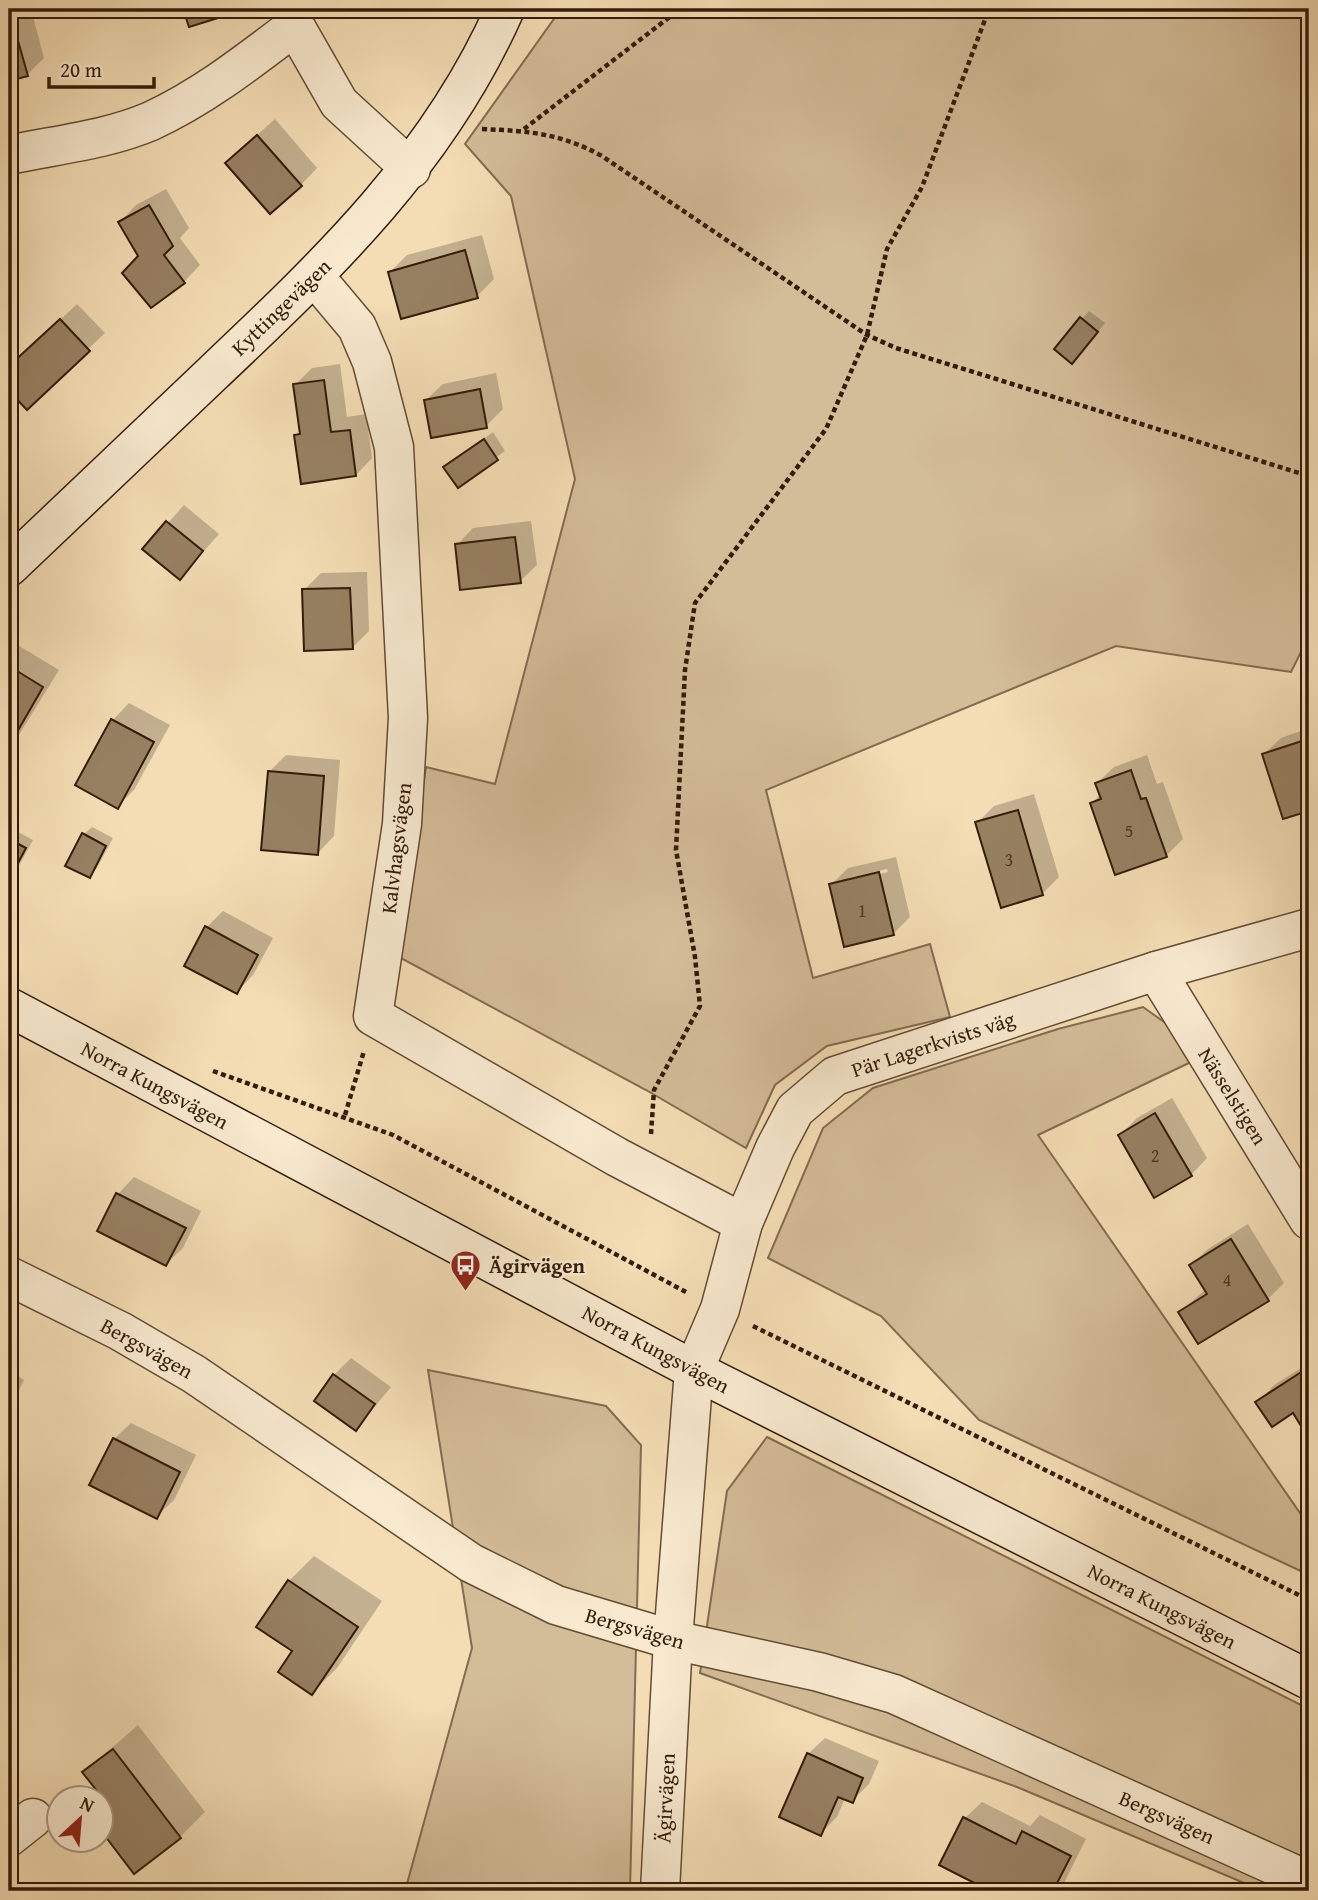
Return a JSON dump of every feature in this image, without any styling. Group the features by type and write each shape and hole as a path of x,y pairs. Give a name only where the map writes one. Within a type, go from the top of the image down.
{"street":[{"name":"Kyttingevägen","path":"9,566 315,277 411,169 463,90 505,9"},
{"path":"9,155 113,133 150,121 224,80 292,17 339,103 411,169"},
{"name":"Kalvhagsvägen","path":"315,277 357,327 372,362 394,447 408,718 402,824 373,1016"},
{"name":"Pär Lagerkvists väg","path":"694,1370 720,1309 743,1223 775,1148 795,1110 835,1076 1156,971 1309,928"},
{"name":"Nässelstigen","path":"1156,971 1309,1220"},
{"name":"Norra Kungsvägen","path":"9,1007 694,1370 1309,1680"},
{"path":"373,1016 617,1157 743,1223"},
{"name":"Bergsvägen","path":"9,1276 120,1331 194,1374 471,1563 556,1605 673,1640 819,1672 894,1694 1309,1881"},
{"name":"Ägirvägen","path":"660,1891 673,1640 694,1370"}],"path":[{"path":"680,9 523,129 573,140 602,156 867,335 928,358 1023,384 1309,476"},
{"path":"650,1137 654,1090 700,1006 695,957 676,850 685,670 695,603 826,429 867,335 887,249 922,187 989,9"},
{"path":"345,1115 373,1016"},
{"path":"204,1068 345,1115 393,1135 656,1278 1309,1600"}],"shaded area":[{"path":"561,9 1309,9 1309,636 1291,672 1116,646 766,790 813,978 930,944 950,1017 827,1046 775,1085 746,1148 646,1090 397,956 426,767 495,784 575,479 511,196 465,144"},
{"path":"1143,1007 1167,1024 1191,1062 1038,1135 1309,1526 1309,1575 979,1420 881,1316 768,1258 823,1128 873,1088 1058,1029"},
{"path":"428,1370 606,1406 641,1445 630,1891 405,1891 472,1648"},
{"path":"767,1437 1309,1709 1309,1891 1263,1891 1017,1787 700,1673 727,1491"}],"building":[{"path":"9,9 28,76 9,81"},
{"path":"183,9 247,9 189,27"},
{"path":"257,135 302,186 270,214 225,163"},
{"path":"149,205 173,246 164,255 185,283 151,308 122,273 138,256 118,222"},
{"path":"465,250 478,298 401,319 388,272"},
{"path":"1080,317 1098,332 1072,364 1054,349"},
{"path":"60,319 90,351 27,410 9,391 9,366"},
{"path":"324,380 331,432 350,430 356,476 301,484 294,435 300,434 293,384"},
{"path":"480,389 487,428 431,438 424,400"},
{"path":"484,439 498,460 458,488 443,467"},
{"path":"166,521 203,551 180,580 142,549"},
{"path":"515,537 521,583 460,590 455,544"},
{"path":"350,588 353,649 304,651 302,589"},
{"path":"9,666 43,687 9,746"},
{"path":"111,719 154,742 118,809 75,785"},
{"path":"1305,740 1309,754 1309,811 1283,819 1262,754"},
{"path":"1131,770 1141,799 1146,798 1167,857 1115,875 1090,803 1101,799 1095,783"},
{"path":"268,771 324,776 318,855 261,850"},
{"path":"1018,810 1043,895 1001,908 975,822"},
{"path":"82,833 106,846 90,878 65,866"},
{"path":"9,839 26,848 9,880"},
{"path":"879,872 894,935 844,947 829,884"},
{"path":"205,926 258,955 237,994 184,966"},
{"path":"1155,1113 1192,1176 1154,1198 1118,1135"},
{"path":"116,1193 186,1228 166,1266 97,1231"},
{"path":"1231,1239 1269,1301 1198,1344 1178,1312 1207,1294 1189,1265"},
{"path":"1309,1367 1309,1439 1293,1413 1272,1427 1255,1402"},
{"path":"333,1374 375,1404 356,1431 314,1401"},
{"path":"113,1438 180,1472 157,1519 89,1485"},
{"path":"288,1580 358,1627 312,1695 278,1672 292,1651 256,1627"},
{"path":"113,1749 181,1838 134,1874 116,1850 116,1784 92,1784 82,1772"},
{"path":"807,1753 863,1778 853,1803 838,1797 821,1836 779,1817"},
{"path":"963,1817 1016,1844 1022,1831 1071,1856 1053,1891 990,1891 939,1865"}],"place":[{"name":"Ägirvägen","path":"466,1292"}]}
